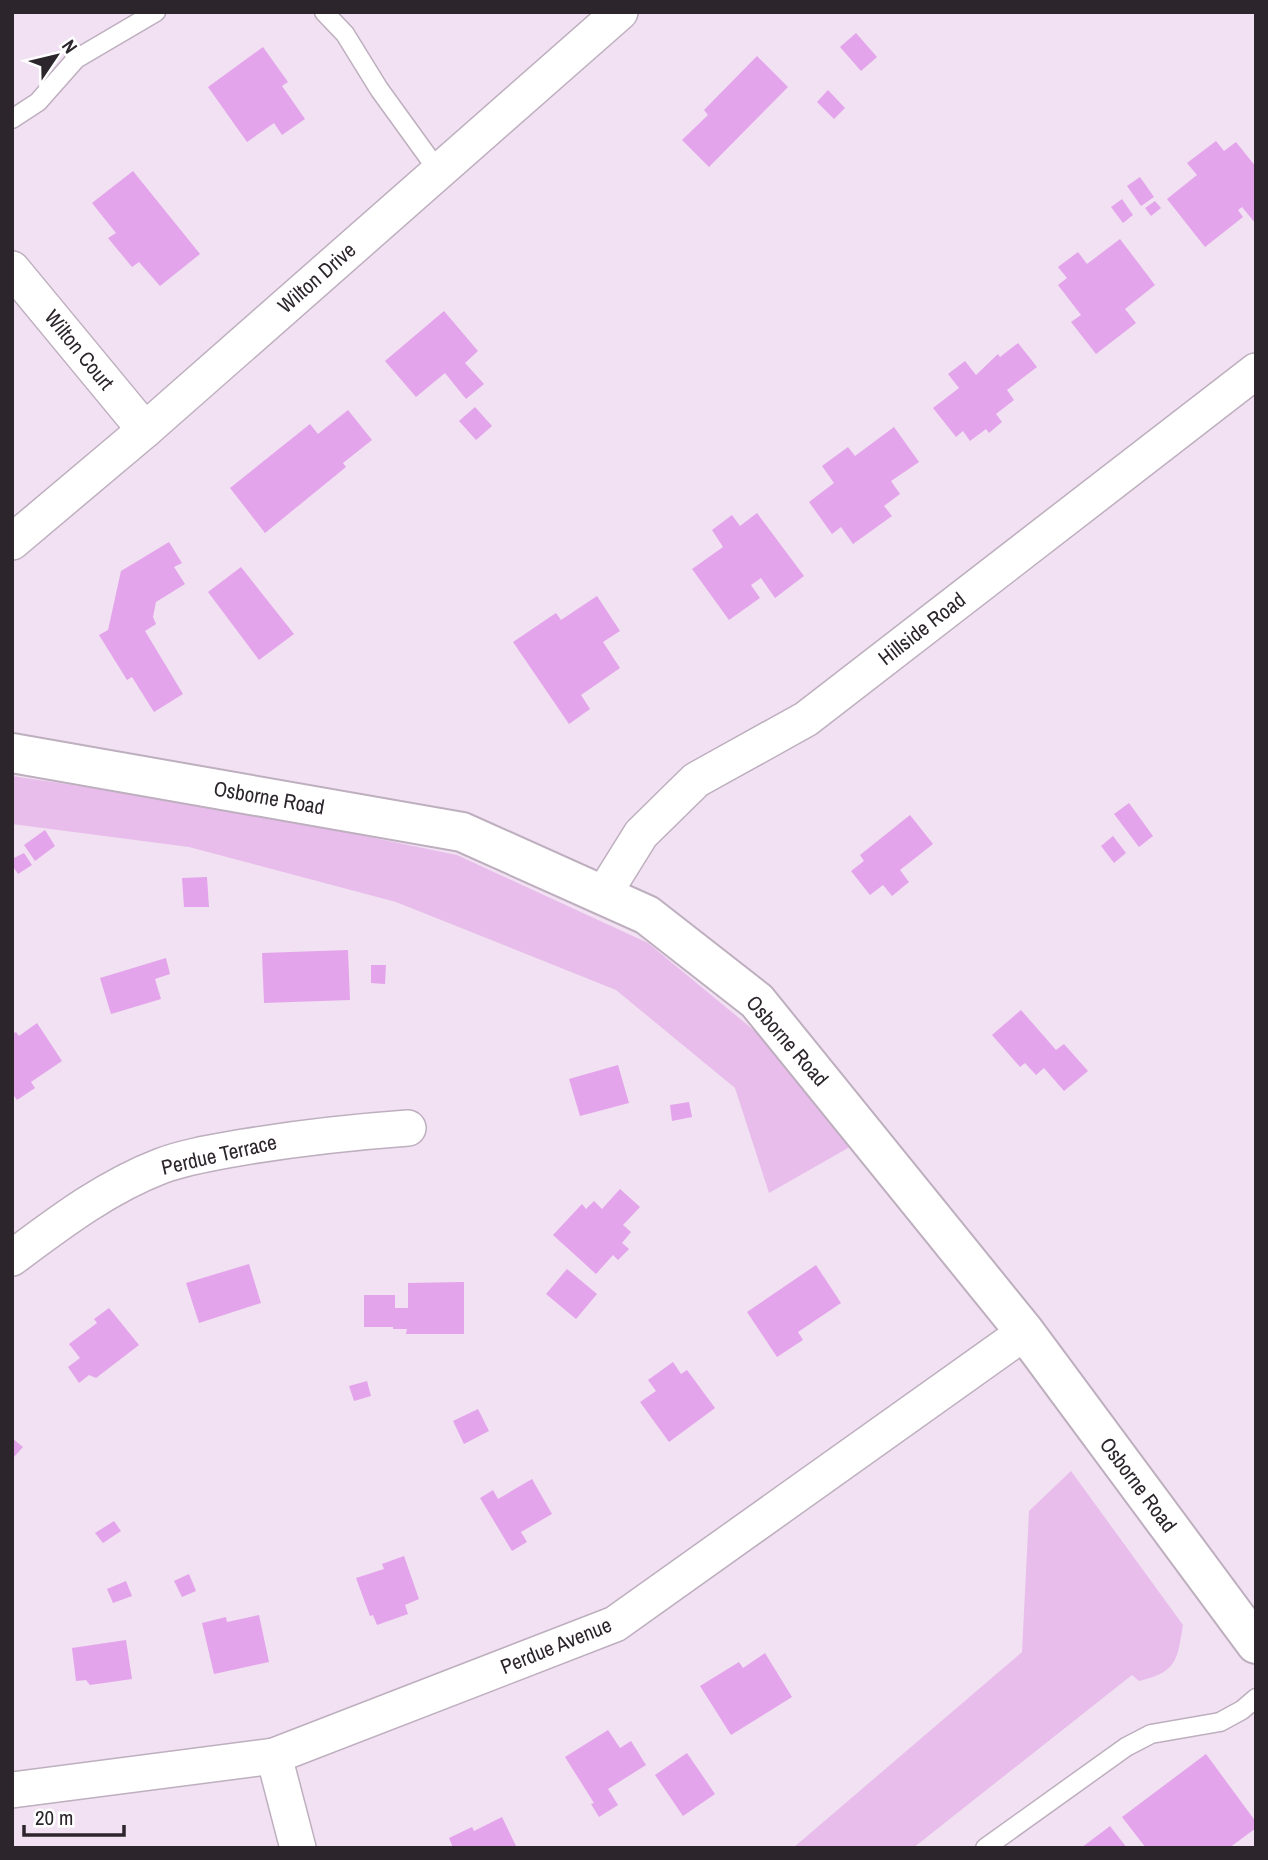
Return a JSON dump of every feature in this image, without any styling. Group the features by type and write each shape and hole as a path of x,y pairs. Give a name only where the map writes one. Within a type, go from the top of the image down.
{"street":[{"name":"Wilton Drive","path":"12,542 145,430 620,12"},
{"name":"Wilton Court","path":"12,269 145,430"},
{"name":"Hillside Road","path":"603,895 641,834 696,780 806,719 1256,371"},
{"name":"Osborne Road","path":"12,753 462,832 648,915 757,1001 1025,1332 1256,1644"},
{"name":"Perdue Terrace","path":"12,1258 66,1217 125,1183 162,1166 213,1152 310,1136 408,1128"},
{"name":"Perdue Avenue","path":"12,1790 274,1756 615,1624 1025,1332"},
{"path":"274,1756 298,1848"}],"lane":[{"path":"12,119 38,102 76,59 156,12"},
{"path":"324,12 345,34 379,89 439,172"},
{"path":"985,1848 1126,1747 1152,1734 1220,1722 1242,1710 1256,1698"}],"shaded area":[{"path":"12,776 229,808 457,855 648,943 756,1032 855,1144 769,1193 735,1088 616,990 396,902 189,847 12,824"},
{"path":"1071,1471 1183,1625 1173,1663 1161,1674 1139,1681 1132,1675 913,1848 793,1848 1022,1652 1029,1511"}],"building":[{"path":"856,33 877,57 861,71 840,47"},
{"path":"263,47 288,82 282,86 305,119 282,135 274,123 247,142 208,87"},
{"path":"757,56 788,87 709,167 682,140 708,115 704,110"},
{"path":"828,90 845,108 834,119 817,102"},
{"path":"1216,141 1224,151 1236,142 1256,167 1256,224 1242,207 1238,210 1243,217 1205,247 1167,199 1197,175 1187,163"},
{"path":"133,171 200,254 160,286 139,262 132,267 108,238 116,233 92,203"},
{"path":"1140,177 1154,197 1141,206 1127,186"},
{"path":"1122,199 1133,215 1123,223 1111,207"},
{"path":"1155,201 1161,208 1151,216 1145,208"},
{"path":"1120,239 1155,285 1125,309 1136,323 1096,354 1071,322 1081,315 1058,285 1067,278 1058,267 1078,252 1087,264"},
{"path":"444,311 478,351 465,363 484,384 466,399 445,373 416,397 385,361"},
{"path":"1018,343 1037,367 1007,390 1014,400 996,414 1002,422 989,433 986,429 970,441 963,431 956,437 933,408 959,388 948,374 965,361 976,375 998,354 1000,357"},
{"path":"475,407 492,426 476,440 459,421"},
{"path":"348,410 372,440 343,463 346,467 265,533 230,488 310,424 318,434"},
{"path":"894,427 919,462 891,481 900,494 884,506 892,516 853,544 841,527 832,534 809,502 834,483 822,466 848,447 855,456"},
{"path":"757,513 804,576 775,598 761,578 751,585 760,598 729,620 692,569 723,547 712,530 732,515 740,526"},
{"path":"169,542 182,563 174,567 185,584 156,602 153,617 156,624 145,631 183,694 154,712 132,677 127,680 99,635 108,630 121,571"},
{"path":"241,567 294,634 259,660 208,592"},
{"path":"597,596 620,631 603,642 620,668 581,695 590,709 569,724 513,642 556,613 561,620"},
{"path":"1129,803 1153,836 1139,847 1114,814"},
{"path":"910,815 933,844 900,870 909,882 892,896 883,885 870,895 851,871 864,861 860,855"},
{"path":"45,830 55,846 35,861 24,845"},
{"path":"1113,836 1126,853 1114,863 1101,846"},
{"path":"24,853 32,865 18,874 12,865 12,859"},
{"path":"207,877 209,907 184,907 182,878"},
{"path":"348,950 350,1000 264,1003 262,953"},
{"path":"166,958 170,974 155,979 161,999 111,1014 100,978"},
{"path":"371,965 386,965 385,984 371,983"},
{"path":"1021,1010 1056,1050 1064,1044 1088,1071 1064,1091 1044,1068 1036,1075 1025,1063 1020,1067 992,1035"},
{"path":"37,1023 62,1061 31,1082 35,1088 17,1100 12,1093 12,1034 16,1032 19,1036"},
{"path":"618,1065 629,1103 580,1116 569,1079"},
{"path":"689,1102 692,1117 672,1121 670,1105"},
{"path":"620,1189 640,1207 623,1225 631,1232 622,1243 629,1249 618,1260 613,1255 596,1274 553,1235 582,1204 586,1209 594,1201 602,1209"},
{"path":"249,1264 261,1303 199,1323 186,1283"},
{"path":"816,1265 841,1303 798,1332 803,1340 777,1357 747,1312"},
{"path":"567,1269 597,1294 576,1319 546,1294"},
{"path":"464,1282 464,1334 406,1334 407,1329 364,1327 364,1295 395,1295 395,1308 408,1308 408,1283"},
{"path":"109,1308 139,1345 96,1378 89,1375 79,1383 68,1367 80,1358 69,1344 97,1323 94,1319"},
{"path":"673,1362 681,1374 687,1370 715,1408 669,1442 640,1402 656,1391 648,1380"},
{"path":"367,1381 371,1396 354,1401 349,1386"},
{"path":"478,1409 489,1431 464,1444 453,1421"},
{"path":"12,1438 23,1447 12,1459"},
{"path":"532,1479 552,1514 521,1532 527,1542 512,1551 480,1498 493,1490 498,1499"},
{"path":"114,1521 121,1531 103,1543 95,1533"},
{"path":"404,1556 419,1599 405,1605 408,1614 377,1625 373,1615 370,1616 356,1578 384,1569 382,1564"},
{"path":"189,1574 196,1591 182,1597 174,1581"},
{"path":"126,1581 132,1596 113,1603 107,1589"},
{"path":"259,1615 269,1662 214,1674 202,1623 226,1617 227,1622"},
{"path":"126,1640 132,1679 90,1685 86,1680 76,1681 72,1648"},
{"path":"765,1653 792,1697 731,1735 700,1686 739,1662 743,1668"},
{"path":"608,1730 620,1748 631,1741 646,1765 608,1789 618,1805 599,1817 591,1804 594,1803 565,1757"},
{"path":"687,1753 715,1794 683,1816 655,1775"},
{"path":"1206,1754 1256,1822 1256,1828 1229,1848 1146,1848 1122,1817"},
{"path":"502,1817 517,1848 453,1848 449,1838 472,1827 474,1831"},
{"path":"1110,1826 1127,1848 1081,1848"}]}
